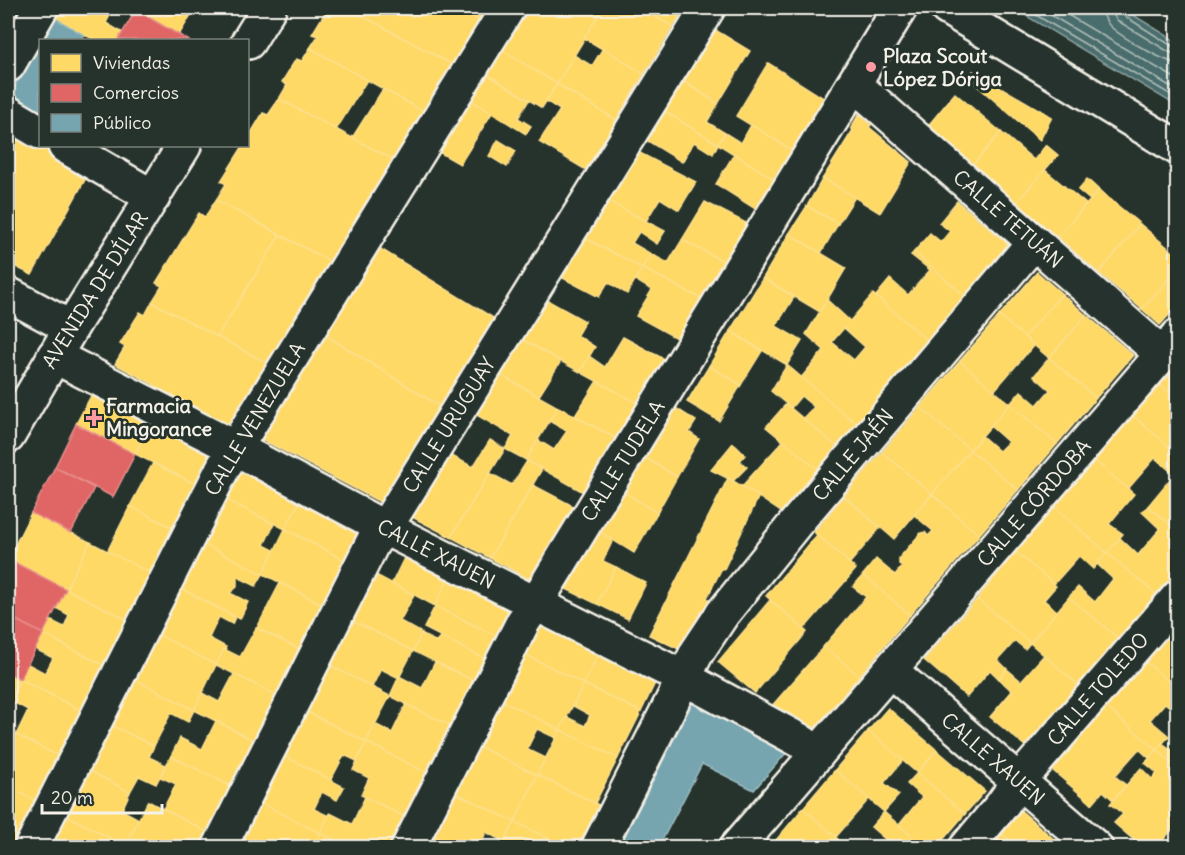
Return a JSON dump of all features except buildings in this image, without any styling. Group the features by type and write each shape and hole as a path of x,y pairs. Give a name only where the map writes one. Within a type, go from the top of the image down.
{"street":[{"path":"8,65 41,8"},
{"path":"249,40 269,8"},
{"name":"CALLE VENEZUELA","path":"31,848 224,466 508,8"},
{"path":"854,84 900,8"},
{"path":"947,8 1178,148"},
{"name":"CALLE URUGUAY","path":"219,848 373,542 385,528 705,12"},
{"name":"CALLE TETUÁN","path":"854,84 1034,242 1170,345"},
{"name":"CALLE TUDELA","path":"408,848 523,622 854,84"},
{"path":"8,113 39,131"},
{"path":"67,147 153,197"},
{"name":"AVENIDA DE DÍLAR","path":"8,436 54,356 183,147"},
{"name":"CALLE JAÉN","path":"598,848 697,652 730,604 1034,242"},
{"path":"8,294 71,328"},
{"name":"CALLE CÓRDOBA","path":"736,848 1170,345"},
{"name":"CALLE XAUEN","path":"54,356 235,448 385,528 684,678 799,740 818,753"},
{"name":"CALLE TOLEDO","path":"966,848 1019,781 1178,597"},
{"name":"CALLE XAUEN","path":"890,670 1096,848"}],"water":[{"path":"1013,8 1122,8 1177,42 1177,106"}],"place":[{"name":"Plaza Scout López Dóriga","path":"871,67"},
{"name":"Farmacia Mingorance","path":"94,418"}]}
